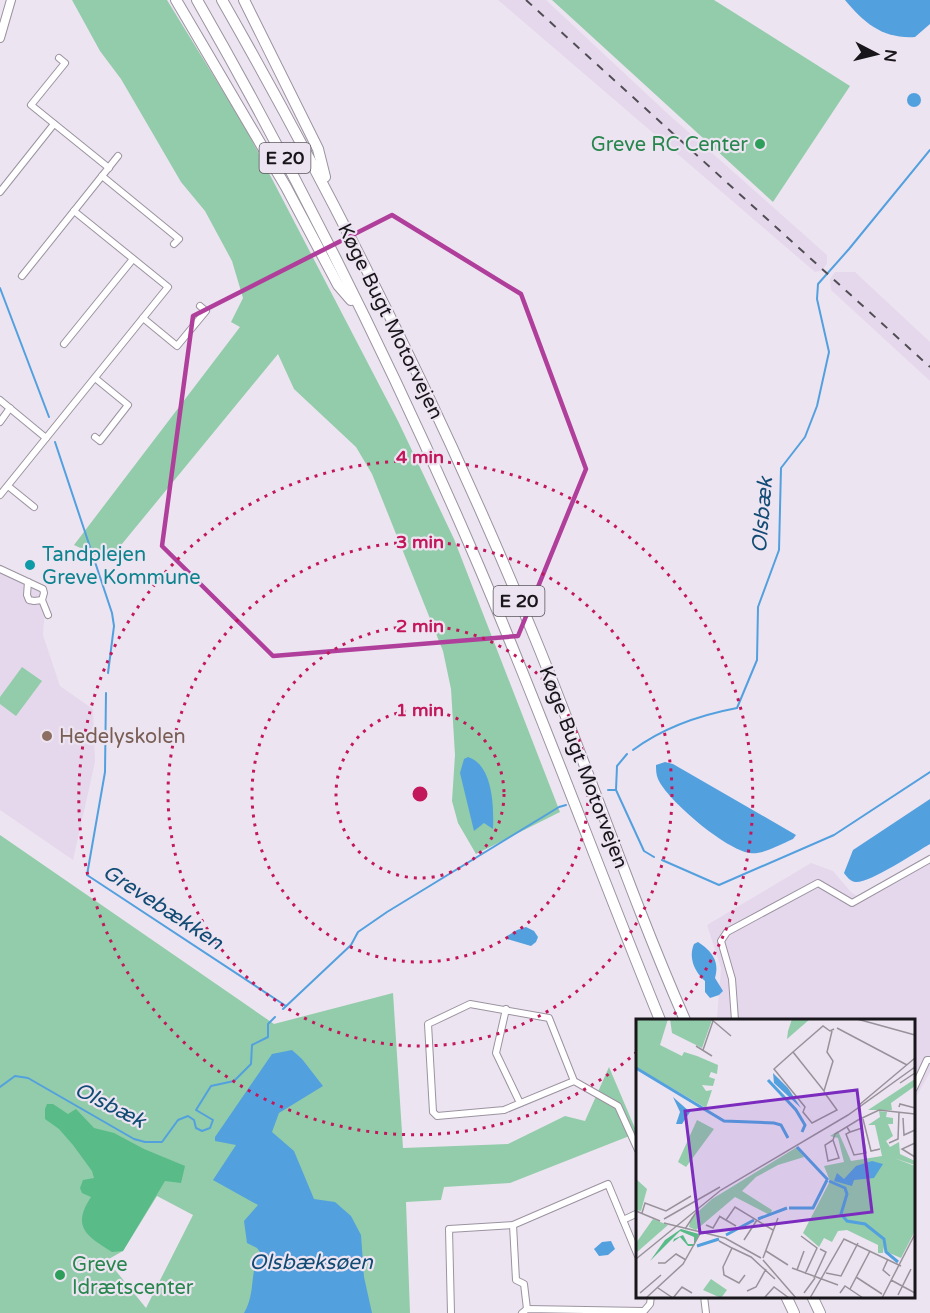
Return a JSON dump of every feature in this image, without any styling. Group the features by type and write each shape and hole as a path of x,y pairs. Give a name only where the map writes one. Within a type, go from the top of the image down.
{"highway":[{"path":"176,0 286,187 338,285 365,320"},
{"name":"Køge Bugt Motorvejen","path":"197,0 292,170 422,438 519,664 660,1019"},
{"name":"Køge Bugt Motorvejen","path":"222,0 328,192 387,310 496,547 537,643 633,894 686,1019"},
{"path":"244,0 318,149 328,192"},
{"path":"787,1298 794,1313"},
{"path":"813,1298 820,1312"}],"street":[{"path":"0,38 4,10 11,0"},
{"path":"59,58 65,63 31,105 109,168"},
{"path":"0,192 54,124"},
{"path":"22,276 118,156"},
{"path":"102,176 179,238 174,244"},
{"path":"0,495 168,287 74,211"},
{"path":"64,344 133,259"},
{"path":"143,318 177,346 206,311 200,306"},
{"path":"95,378 128,405 100,441 95,437"},
{"path":"0,400 46,438"},
{"path":"0,422 10,408"},
{"path":"8,486 34,507"},
{"path":"0,569 43,589 42,600 48,615"},
{"path":"28,582 29,600 34,602 42,600"},
{"path":"735,1019 732,979 721,941 727,932 818,883 852,903 930,859"},
{"path":"574,1081 504,1110 437,1116 433,1112 428,1024 470,1004 549,1017 574,1081 618,1106 636,1146"},
{"path":"506,1009 496,1053 520,1103"},
{"path":"915,1086 927,1060 930,1060"},
{"path":"451,1313 449,1229 513,1225 608,1184 636,1251"},
{"path":"623,1220 636,1214"},
{"path":"513,1225 516,1281 524,1284 524,1311 644,1311 650,1304 651,1298"},
{"path":"704,1298 706,1313"}],"highlighted area":[{"path":"392,215 521,294 586,469 518,636 273,656 162,546 193,316"}],"shaded area":[{"path":"498,0 546,0 667,113 827,255 827,264 821,271 815,272"},
{"path":"835,272 855,272 930,342 930,381 831,290 830,279"},
{"name":"Hedelyskolen","path":"0,573 46,594 43,635 60,686 93,709 95,762 73,860 0,810"},
{"path":"930,854 930,1072 915,1099 915,1019 718,1019 717,1017 721,968 707,925 811,863 833,871 857,896"}],"green space":[{"path":"72,0 167,0 245,127 398,421 454,539 560,812 476,854 458,823 452,801 455,755 451,689 443,651 372,474 356,447 294,389 278,354 108,561 74,545 240,327 231,322 243,298 232,261 205,211 181,182 121,79 100,51"},
{"name":"Greve RC Center","path":"552,0 714,0 850,86 773,202"},
{"path":"22,667 42,681 16,716 0,704 0,697"},
{"path":"0,835 274,1024 393,993 403,1148 508,1144 565,1116 585,1121 609,1067 636,1133 510,1183 444,1187 441,1200 406,1202 410,1313 0,1313","holes":["157,1196 193,1215 146,1308 107,1260 123,1251"]},
{"path":"47,1104 53,1104 68,1114 76,1109 94,1128 114,1133 144,1149 185,1166 181,1183 165,1181 123,1251 112,1252 95,1241 85,1230 82,1216 91,1197 82,1193 80,1188 83,1180 94,1178 92,1171 59,1129 45,1119"}],"water":[{"path":"845,0 930,0 930,24 915,37 893,35 875,28 859,16"},
{"path":"911,93 917,93 921,100 917,107 911,107 907,103 907,97"},
{"path":"468,757 476,761 487,777 492,799 493,829 484,823 474,831 460,773 464,759"},
{"path":"665,762 673,764 796,835 793,839 778,846 755,853 740,850 727,843 698,823 664,788 657,777 656,765"},
{"path":"930,799 930,844 871,878 855,882 847,877 844,873 853,850"},
{"path":"526,927 534,931 538,937 531,946 507,939 507,936"},
{"path":"698,942 714,957 715,978 723,991 710,998 705,992 705,981 698,973 692,959 692,949"},
{"name":"Olsbæksøen","path":"292,1050 323,1086 279,1113 272,1132 294,1151 314,1199 335,1202 351,1216 361,1235 364,1277 372,1313 244,1313 250,1298 260,1252 247,1243 244,1221 258,1205 213,1180 236,1145 215,1141 215,1137 272,1054"},
{"path":"611,1241 615,1249 608,1255 599,1256 594,1249 602,1242"}],"waterway":[{"name":"Olsbæk","path":"633,750 683,723 737,708 757,660 758,607 779,550 781,468 805,437 817,406 829,352 817,299 818,284 930,150"},
{"name":"Grevebækken","path":"0,288 49,417"},
{"name":"Grevebækken","path":"55,442 112,613 114,626 108,673"},
{"name":"Grevebækken","path":"106,693 105,772 87,875 286,1006"},
{"name":"Olsbæk","path":"608,790 616,790 617,766 627,754"},
{"path":"662,860 719,885 834,835 930,772"},
{"path":"616,790 644,851 654,857"},
{"name":"Olsbæk","path":"283,1009 351,945 358,932 387,912 559,807 566,805"},
{"name":"Olsbæk","path":"0,1087 15,1076 28,1078 134,1139 145,1142 162,1142 178,1120 188,1116 194,1120 196,1128 202,1131 210,1128 213,1120 196,1110 211,1086 234,1081 251,1064 252,1045 268,1037 268,1024 275,1017"}],"railway":[{"path":"526,0 930,367"}],"place":[{"name":"Greve RC Center","path":"760,144"},
{"name":"Tandplejen Greve Kommune","path":"30,565"},
{"name":"Hedelyskolen","path":"47,736"},
{"name":"Greve Idrætscenter","path":"60,1275"}]}
